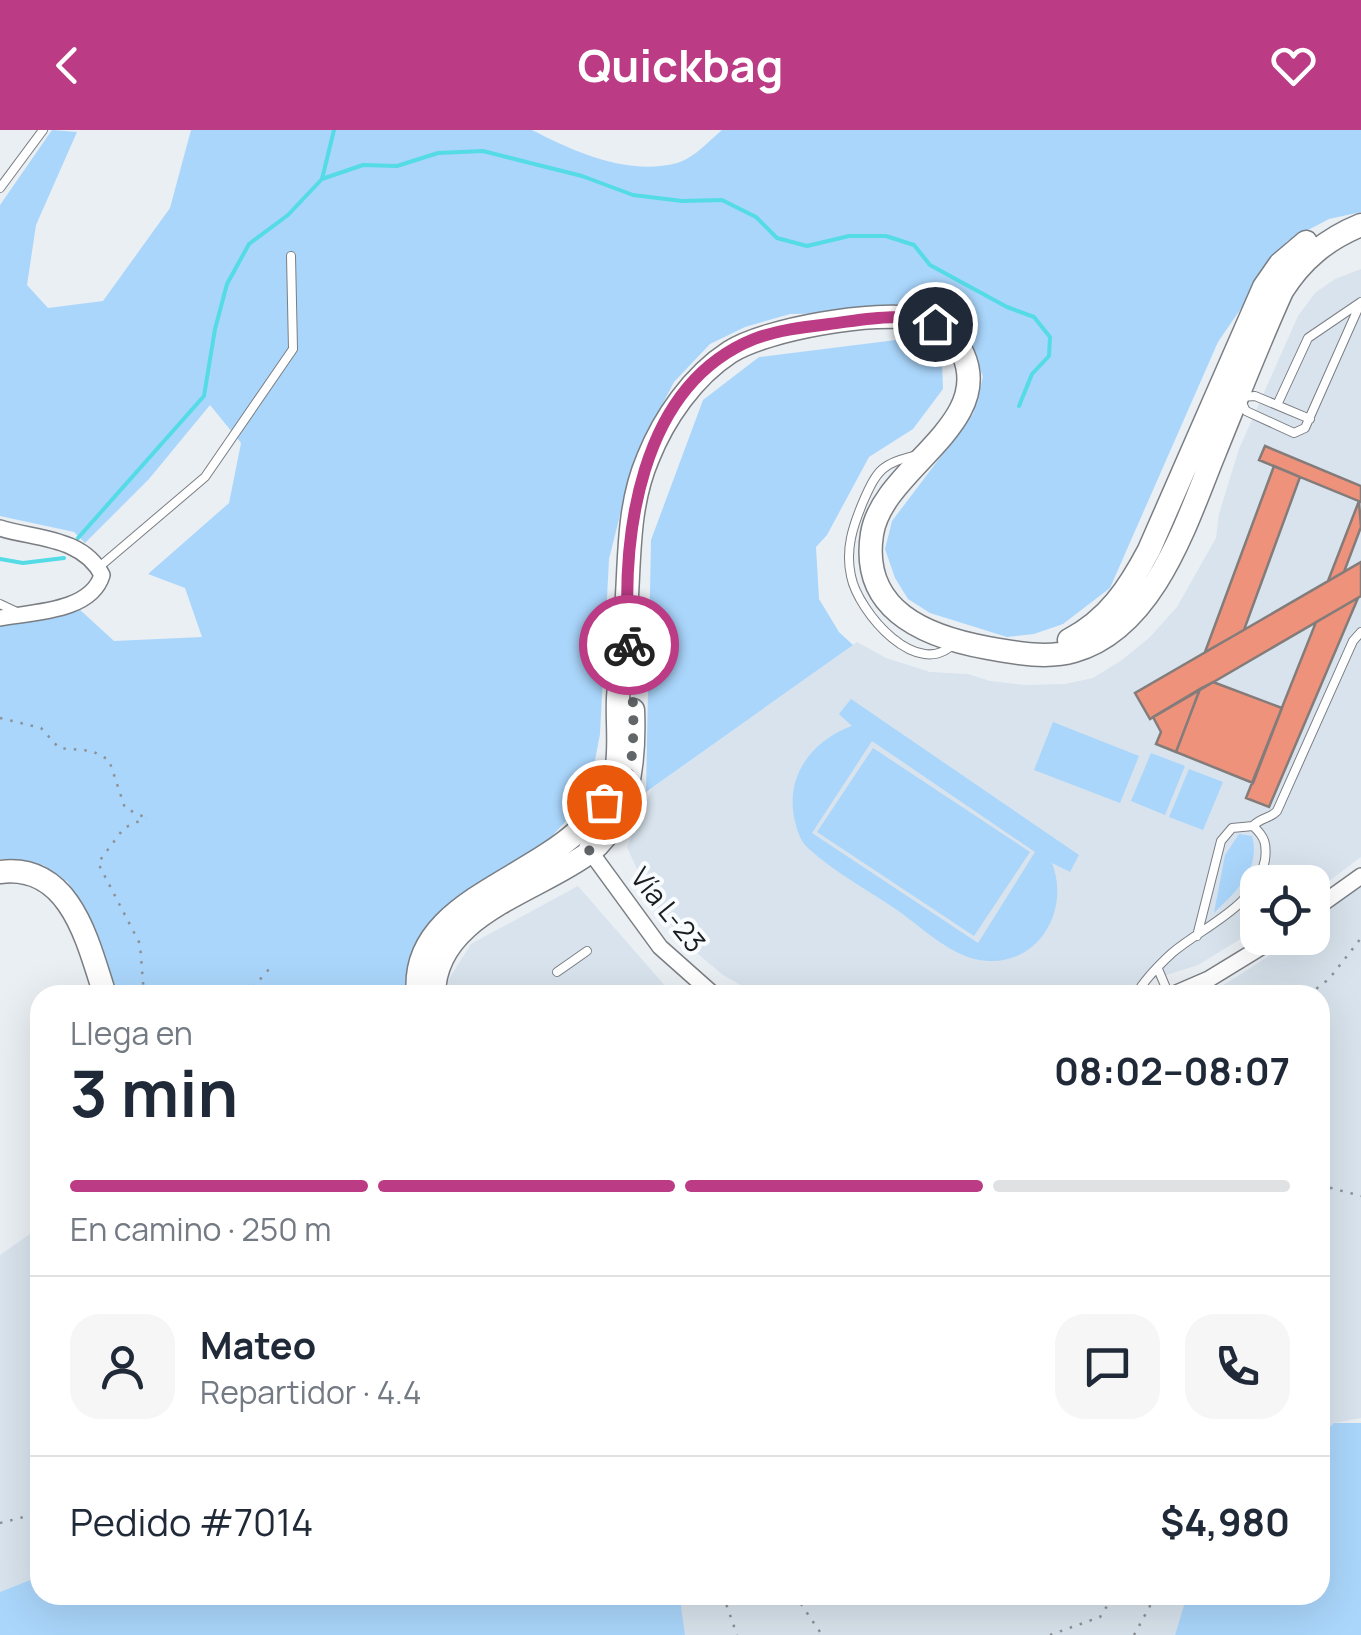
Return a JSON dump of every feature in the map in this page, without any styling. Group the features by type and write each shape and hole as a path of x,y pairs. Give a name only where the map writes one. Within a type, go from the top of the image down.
{"main road":[{"path":"419,985 422,961 434,934 463,905 564,844 604,802 617,766 631,517 649,455 684,396 717,362 742,345 781,331 865,320 916,318 935,324 960,348 968,380 964,402 948,429 893,488 879,510 872,536 872,562 885,598 902,618 924,632 956,642 1032,654 1074,638 1118,602 1290,279 1320,246 1361,225 1338,226 1324,232 1280,264 1264,287 1228,393"},
{"path":"435,985 437,969 448,946 476,919 590,852 616,817 634,752 626,611"},
{"path":"0,872 27,873 48,882 63,895 75,911 102,985"}],"street":[{"path":"0,528 53,539 79,551 102,576 98,587 81,601 0,618"},
{"path":"590,852 586,842 591,819"},
{"path":"564,844 579,844 590,852"},
{"name":"Vía L-23","path":"590,852 660,947 703,985"},
{"path":"1330,898 1361,876"},
{"path":"1195,985 1249,955"}],"lane":[{"path":"0,188 43,130"},
{"path":"98,568 204,477 293,348 291,256"},
{"path":"1277,405 1308,338 1361,302"},
{"path":"1228,393 1246,410 1294,433 1305,428 1361,302"},
{"path":"1228,393 1255,396 1310,418"},
{"path":"0,604 21,614"},
{"path":"1197,936 1221,841 1232,828 1253,826 1277,811 1361,632"},
{"path":"1141,985 1172,954 1246,898 1262,877 1267,847 1263,835 1253,826"},
{"path":"557,972 587,951"},
{"path":"1158,969 1165,985"}],"path":[{"path":"0,718 42,728 59,748 92,751 110,760 125,808 146,818 124,828 98,863 140,944 143,985"},
{"path":"1322,985 1361,938"},
{"path":"255,985 271,967"},
{"path":"1330,1188 1361,1196"},
{"path":"0,1523 30,1516"},
{"path":"726,1605 737,1635"},
{"path":"802,1605 822,1635"},
{"path":"1050,1635 1100,1618 1108,1605"},
{"path":"1134,1635 1150,1605"}],"shaded area":[{"path":"52,130 77,132 36,225 27,285 48,308 103,301 170,208 191,130 532,130 602,160 658,166 683,161 722,130 1361,130 1361,212 1329,219 1287,241 1218,342 1110,588 1063,624 1034,634 1007,637 930,613 908,599 895,578 885,549 892,521 973,414 983,377 972,347 959,327 921,311 790,314 745,327 710,344 674,382 634,459 609,559 600,734 588,797 530,860 424,937 405,985 111,985 68,882 43,865 0,859 0,624 78,608 114,641 202,637 185,588 148,574 229,503 241,443 210,405 149,479 85,543 74,532 0,516 0,205"},
{"path":"1361,269 1361,857 1330,880 1330,865 1240,865 1240,939 1198,965 1135,985 740,985 685,943 650,898 627,847 652,788 857,642 886,658 930,672 968,674 1025,685 1065,684 1093,678 1122,660 1177,607 1216,538 1219,514 1239,449 1298,316 1315,293 1335,279"},
{"path":"912,338 942,362 943,389 913,429 869,457 827,535 816,547 819,599 839,632 853,645 646,792 651,540 703,400 759,357"},
{"path":"851,699 1079,855 1070,872 1052,863 1057,901 1043,935 1030,948 996,961 965,956 806,846 795,821 794,790 804,762 813,751 852,726 839,714","holes":["872,741 1035,852 978,943 812,833"]},
{"path":"1053,722 1139,756 1120,803 1034,770"},
{"path":"873,748 1030,852 974,936 817,832"},
{"path":"1151,753 1185,766 1165,815 1131,801"},
{"path":"1189,769 1223,782 1203,830 1169,817"},
{"path":"1239,834 1252,836 1251,865 1240,865 1240,885 1214,913 1225,855"},
{"path":"578,886 664,985 448,985 471,944"},
{"path":"1361,887 1361,1418 1330,1427 1330,985 1224,985 1270,955 1330,955 1330,909 1347,893"},
{"path":"30,1234 30,1580 0,1592 0,1255"},
{"path":"1334,1423 1361,1423 1361,1635 1175,1635 1184,1605 1330,1605 1330,1427"},
{"path":"30,1580 30,1605 681,1605 685,1635 0,1635 0,1592"},
{"path":"1184,1605 1175,1635 685,1635 681,1606"}],"building":[{"path":"1265,446 1361,486 1361,502 1259,460"},
{"path":"1274,466 1300,477 1244,630 1205,652"},
{"path":"1359,501 1361,527 1344,572 1328,581"},
{"path":"1361,562 1361,596 1150,719 1135,693"},
{"path":"1358,598 1269,807 1246,798 1316,622"},
{"path":"1213,682 1282,708 1253,783 1176,752 1200,689"},
{"path":"1200,689 1176,752 1156,744 1161,732 1153,717"}],"waterway":[{"path":"78,538 204,396 227,284 249,244 288,215 322,179 334,130"},
{"path":"322,179 363,165 397,166 438,153 483,151 582,176 633,195 682,201 722,200 756,217 777,238 807,246 849,236 886,236 914,245 930,265 1007,307 1034,317 1050,337 1049,356 1032,374 1019,406"},
{"path":"0,559 23,563 64,558"}],"way so far":[{"path":"604,802 586,834 590,852 616,817 631,774 634,714 629,645"}],"route":[{"path":"629,645 626,611 631,517 640,481 649,455 673,412 706,372 729,352 781,331 877,319 916,318 935,324"}]}
